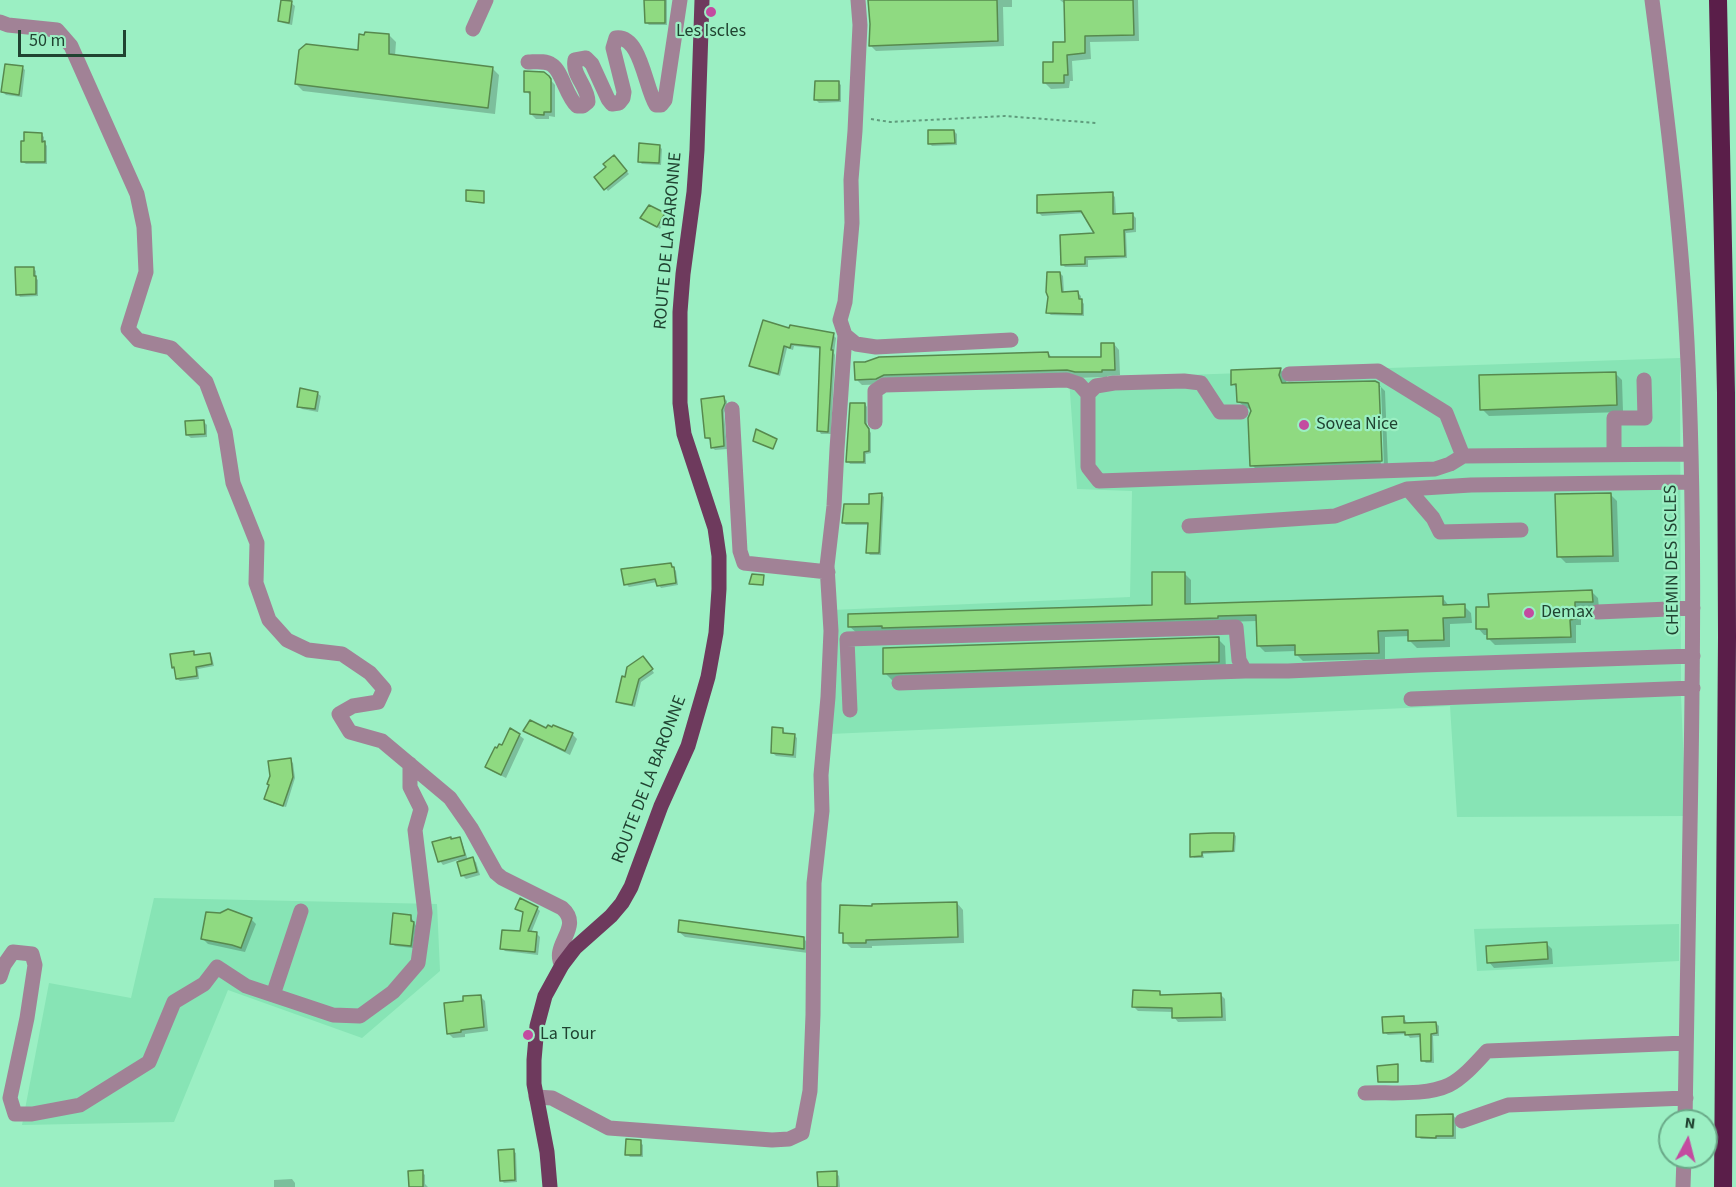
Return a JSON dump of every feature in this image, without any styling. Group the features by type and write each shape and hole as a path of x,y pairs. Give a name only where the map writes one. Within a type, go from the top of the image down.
{"highway":[{"path":"1719,0 1726,393 1727,625 1722,1187"}],"main road":[{"name":"ROUTE DE LA BARONNE","path":"550,1187 547,1152 536,1097 534,1059 537,1026 544,996 575,948 611,916 631,887 661,806 688,746 708,677 716,633 719,556 715,528 684,434 680,403 682,274 694,192 702,0"}],"street":[{"path":"473,29 486,0"},
{"path":"528,62 552,65 557,70 571,101 577,106 583,106 588,102 588,96 574,66 575,60 586,58 592,64 608,99 612,104 619,103 624,92 613,48 616,38 628,39 633,45 652,99 656,105 661,105 665,100 680,0"},
{"path":"536,1097 552,1098 609,1128 772,1140 789,1139 802,1133 810,1091 814,883 822,811 821,775 831,631 827,566 834,506 845,335 840,320 845,302 852,223 860,25 858,0"},
{"name":"CHEMIN DES ISCLES","path":"1652,0 1681,259 1691,454 1693,688 1686,1109"},
{"path":"0,22 8,26 57,30 71,46 89,84 137,194 144,227 146,272 128,329 138,340 171,348 206,382 225,432 233,483 257,543 256,583 269,620 287,640 308,650 342,654 370,673 384,689 378,702 353,706 339,714 350,732 382,741 450,798 471,828 496,873 502,878 568,913 569,928 558,954 562,965"},
{"path":"845,335 856,344 876,347 1011,339"},
{"path":"1289,374 1378,371 1446,413 1463,456"},
{"path":"875,422 875,391 884,385 1067,380 1079,384 1088,394 1088,467 1099,481 1435,469 1463,456 1691,454"},
{"path":"1614,454 1614,418 1645,418 1644,380"},
{"path":"1088,394 1096,386 1114,383 1184,381 1201,383 1220,412 1241,412"},
{"path":"732,409 740,551 744,563 828,572"},
{"path":"1189,526 1335,516 1408,489 1495,485 1691,482"},
{"path":"1408,489 1433,518 1440,532 1521,530"},
{"path":"1597,612 1693,608"},
{"path":"850,710 848,639 1236,627 1239,660 1245,671"},
{"path":"899,683 1693,656"},
{"path":"1411,699 1693,688"},
{"path":"0,977 4,965 13,952 32,954 35,965 10,1098 15,1114 32,1114 80,1105 149,1062 174,1002 204,984 217,967 246,986 333,1015 360,1016 393,992 418,963 425,913 415,830 421,809 410,787 410,764"},
{"path":"273,995 302,911"},
{"path":"1365,1093 1434,1091 1451,1084 1472,1068 1487,1051 1686,1043"},
{"path":"1462,1121 1508,1105 1686,1098"},
{"path":"1683,1187 1684,1169"}],"path":[{"path":"856,117 891,122 1005,116 1096,123"}],"shaded area":[{"path":"1680,358 1681,696 1686,816 1457,817 1450,706 830,734 832,610 1130,597 1132,491 1077,489 1069,379"},
{"path":"154,898 437,904 440,971 362,1038 228,990 174,1122 22,1125 49,983 131,998"},
{"path":"1679,924 1679,961 1477,971 1474,929"}],"building":[{"path":"281,0 292,1 289,23 278,21"},
{"path":"644,0 665,0 665,23 645,23"},
{"path":"868,0 997,0 998,41 869,46"},
{"path":"1064,0 1133,0 1134,35 1085,36 1085,53 1067,55 1068,75 1064,75 1064,83 1043,83 1043,62 1053,62 1053,42 1065,42"},
{"path":"365,32 389,34 389,54 493,67 488,108 295,84 299,50 306,44 358,50 359,34 364,35"},
{"path":"5,64 23,66 19,95 1,92"},
{"path":"524,71 544,72 551,79 551,112 544,112 544,115 530,114 530,92 524,92"},
{"path":"815,81 839,81 839,100 814,100"},
{"path":"928,130 954,130 955,143 928,144"},
{"path":"24,132 42,133 42,142 45,141 45,162 21,162 21,141 24,141"},
{"path":"639,143 660,145 659,163 638,162"},
{"path":"614,155 627,171 604,190 594,177 606,167 603,164"},
{"path":"466,190 484,191 484,203 466,201"},
{"path":"1113,192 1113,214 1133,213 1133,229 1124,230 1125,256 1085,257 1085,264 1061,265 1060,235 1094,233 1081,211 1037,213 1037,195"},
{"path":"649,205 665,213 657,227 640,218"},
{"path":"15,267 34,267 36,294 16,295"},
{"path":"1047,272 1060,272 1062,292 1078,291 1079,299 1082,299 1082,314 1046,313"},
{"path":"763,320 789,328 790,325 834,333 831,350 833,350 828,432 817,431 820,347 791,344 790,348 784,346 778,374 749,366"},
{"path":"1101,343 1114,343 1115,370 884,375 876,379 855,380 854,362 865,362 879,357 1048,352 1049,357 1101,357"},
{"path":"1281,368 1279,375 1282,383 1375,381 1379,383 1382,461 1250,466 1248,418 1251,411 1248,403 1237,402 1236,384 1231,385 1231,370"},
{"path":"1616,372 1617,405 1480,410 1479,375"},
{"path":"300,388 318,392 315,409 297,407"},
{"path":"724,396 725,403 722,410 724,446 711,448 710,438 705,438 701,399"},
{"path":"850,403 865,403 865,423 869,429 869,451 864,452 864,462 846,462"},
{"path":"204,420 205,434 186,435 185,421"},
{"path":"756,429 777,439 773,449 753,441"},
{"path":"882,493 879,553 866,553 868,523 842,523 844,504 869,504 869,494"},
{"path":"1611,493 1613,556 1557,557 1555,494"},
{"path":"671,563 674,567 676,583 657,586 655,579 624,585 621,569"},
{"path":"1152,572 1185,572 1185,604 1443,596 1443,605 1465,604 1465,617 1443,618 1444,640 1408,641 1408,630 1378,631 1379,653 1295,655 1295,645 1257,646 1256,615 882,628 882,626 848,627 848,614 1152,605"},
{"path":"752,574 764,575 763,585 749,584"},
{"name":"Demax","path":"1592,590 1593,602 1575,602 1575,619 1570,620 1571,637 1487,639 1487,629 1476,629 1476,607 1489,607 1488,594"},
{"path":"1219,637 1219,662 883,674 883,648"},
{"path":"194,651 194,655 210,653 212,664 196,667 197,676 176,679 170,654"},
{"path":"643,656 653,669 639,679 632,705 616,702 622,676 625,677 627,667"},
{"path":"530,720 546,728 548,725 552,727 553,725 573,733 565,751 523,731"},
{"path":"772,727 783,728 783,733 795,734 793,755 771,753"},
{"path":"510,728 520,734 501,775 485,767 495,747 502,745"},
{"path":"291,758 293,777 283,806 264,799 270,776 268,761"},
{"path":"1234,833 1233,851 1202,852 1202,856 1190,857 1190,834"},
{"path":"451,837 451,839 460,837 465,855 438,862 432,842"},
{"path":"473,857 477,872 461,876 457,862"},
{"path":"520,898 538,907 528,931 537,932 535,952 500,949 502,930 520,931 523,912 515,909"},
{"path":"957,902 958,937 843,943 843,933 839,933 840,905 872,906 872,904"},
{"path":"228,909 252,918 241,948 201,939 206,912 220,913"},
{"path":"393,913 411,915 411,921 414,922 411,946 390,944"},
{"path":"679,920 804,937 804,949 678,932"},
{"path":"1547,942 1548,959 1487,963 1486,946"},
{"path":"1133,990 1160,991 1160,995 1221,993 1222,1017 1172,1018 1172,1008 1132,1007"},
{"path":"481,995 484,1027 447,1034 444,1003 463,1001 463,996"},
{"path":"1404,1016 1404,1023 1436,1022 1437,1033 1431,1034 1431,1061 1421,1061 1420,1034 1383,1033 1382,1017"},
{"path":"1398,1064 1398,1082 1378,1082 1377,1066"},
{"path":"1453,1114 1453,1136 1416,1137 1416,1115"},
{"path":"626,1139 641,1140 641,1155 625,1155"},
{"path":"514,1149 515,1180 500,1181 498,1150"},
{"path":"423,1170 423,1187 409,1187 408,1171"},
{"path":"837,1171 837,1187 818,1187 817,1172"}],"place":[{"name":"Les Iscles","path":"711,12"},
{"name":"Sovea Nice","path":"1304,425"},
{"name":"Demax","path":"1529,613"},
{"name":"La Tour","path":"528,1035"}]}
